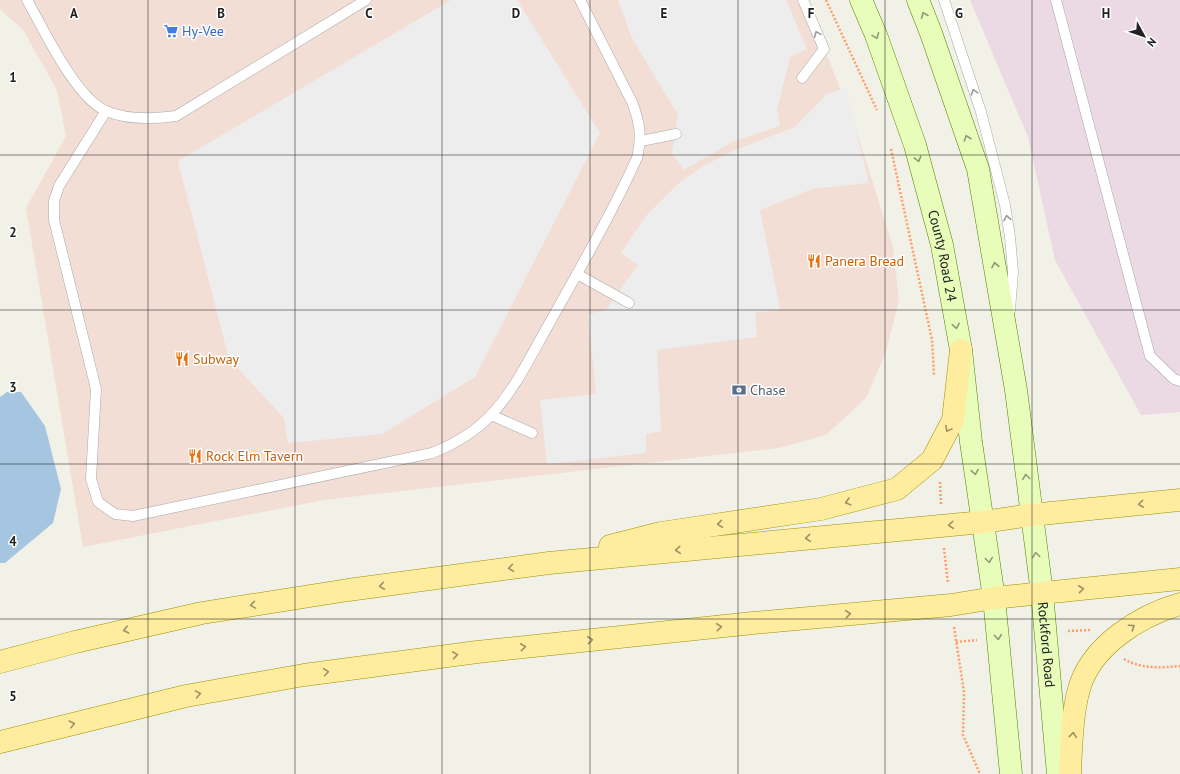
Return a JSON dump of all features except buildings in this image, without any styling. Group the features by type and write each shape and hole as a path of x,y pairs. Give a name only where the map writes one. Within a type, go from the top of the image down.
{"main road":[{"path":"549,562 661,533 821,509 897,489 932,460 952,420 961,350"},
{"path":"0,662 75,642 202,613 549,562 983,522 1031,515 1180,500"},
{"path":"0,742 186,696 304,675 477,652 753,623 951,605 994,598 1180,579"},
{"path":"1070,774 1079,689 1086,671 1113,639 1163,609 1180,604"}],"street":[{"name":"County Road 24","path":"861,0 876,35 914,145 942,245 961,350 971,442 983,522"},
{"path":"918,0 932,33 978,169 1016,390 1031,515"},
{"name":"Rockford Road","path":"1031,515 1042,593 1058,774"},
{"path":"983,522 994,598 1010,774"}],"lane":[{"path":"26,0 76,85 106,111 137,118 176,116 366,0"},
{"path":"106,111 59,186 54,202 54,220 96,389 91,479 98,502 115,514 133,516 432,453 454,444 474,431 492,415 508,395 577,274 637,158 641,141 638,118 632,102 580,0"},
{"path":"802,0 824,49 802,78"},
{"path":"944,0 981,112 1006,212 1013,272 1007,340"},
{"path":"1056,0 1150,356 1174,379 1180,381"},
{"path":"641,141 676,134"},
{"path":"577,274 629,303"},
{"path":"492,415 532,433"}],"path":[{"path":"826,0 878,113"},
{"path":"890,142 932,340 934,376"},
{"path":"927,464 940,473 941,526 964,692 963,735 980,774"}],"shaded area":[{"path":"0,0 805,0 854,123 893,247 899,300 885,355 866,398 826,435 779,448 324,500 83,547 26,208 66,136 57,90 23,30 0,9"},
{"path":"451,0 517,0 600,133 475,377 382,434 288,443 284,418 229,359 178,161"},
{"path":"618,0 786,0 807,49 790,57 777,110 780,126 732,142 684,170 672,154 678,115 632,38"},
{"path":"970,0 1180,0 1180,412 1141,415 1055,260 1028,137"},
{"path":"846,88 869,183 812,189 760,210 780,309 755,313 757,337 657,350 661,431 646,434 646,453 547,464 540,400 596,394 588,314 606,310 638,265 621,253 646,216 679,183 703,166 735,150 795,127 827,94"}],"water":[{"path":"7,392 21,392 45,426 61,489 53,523 5,563 0,563 0,397"}],"place":[{"name":"Hy-Vee","path":"171,31"},
{"name":"Panera Bread","path":"814,261"},
{"name":"Subway","path":"182,359"},
{"name":"Chase","path":"739,390"},
{"name":"Rock Elm Tavern","path":"195,456"}]}
